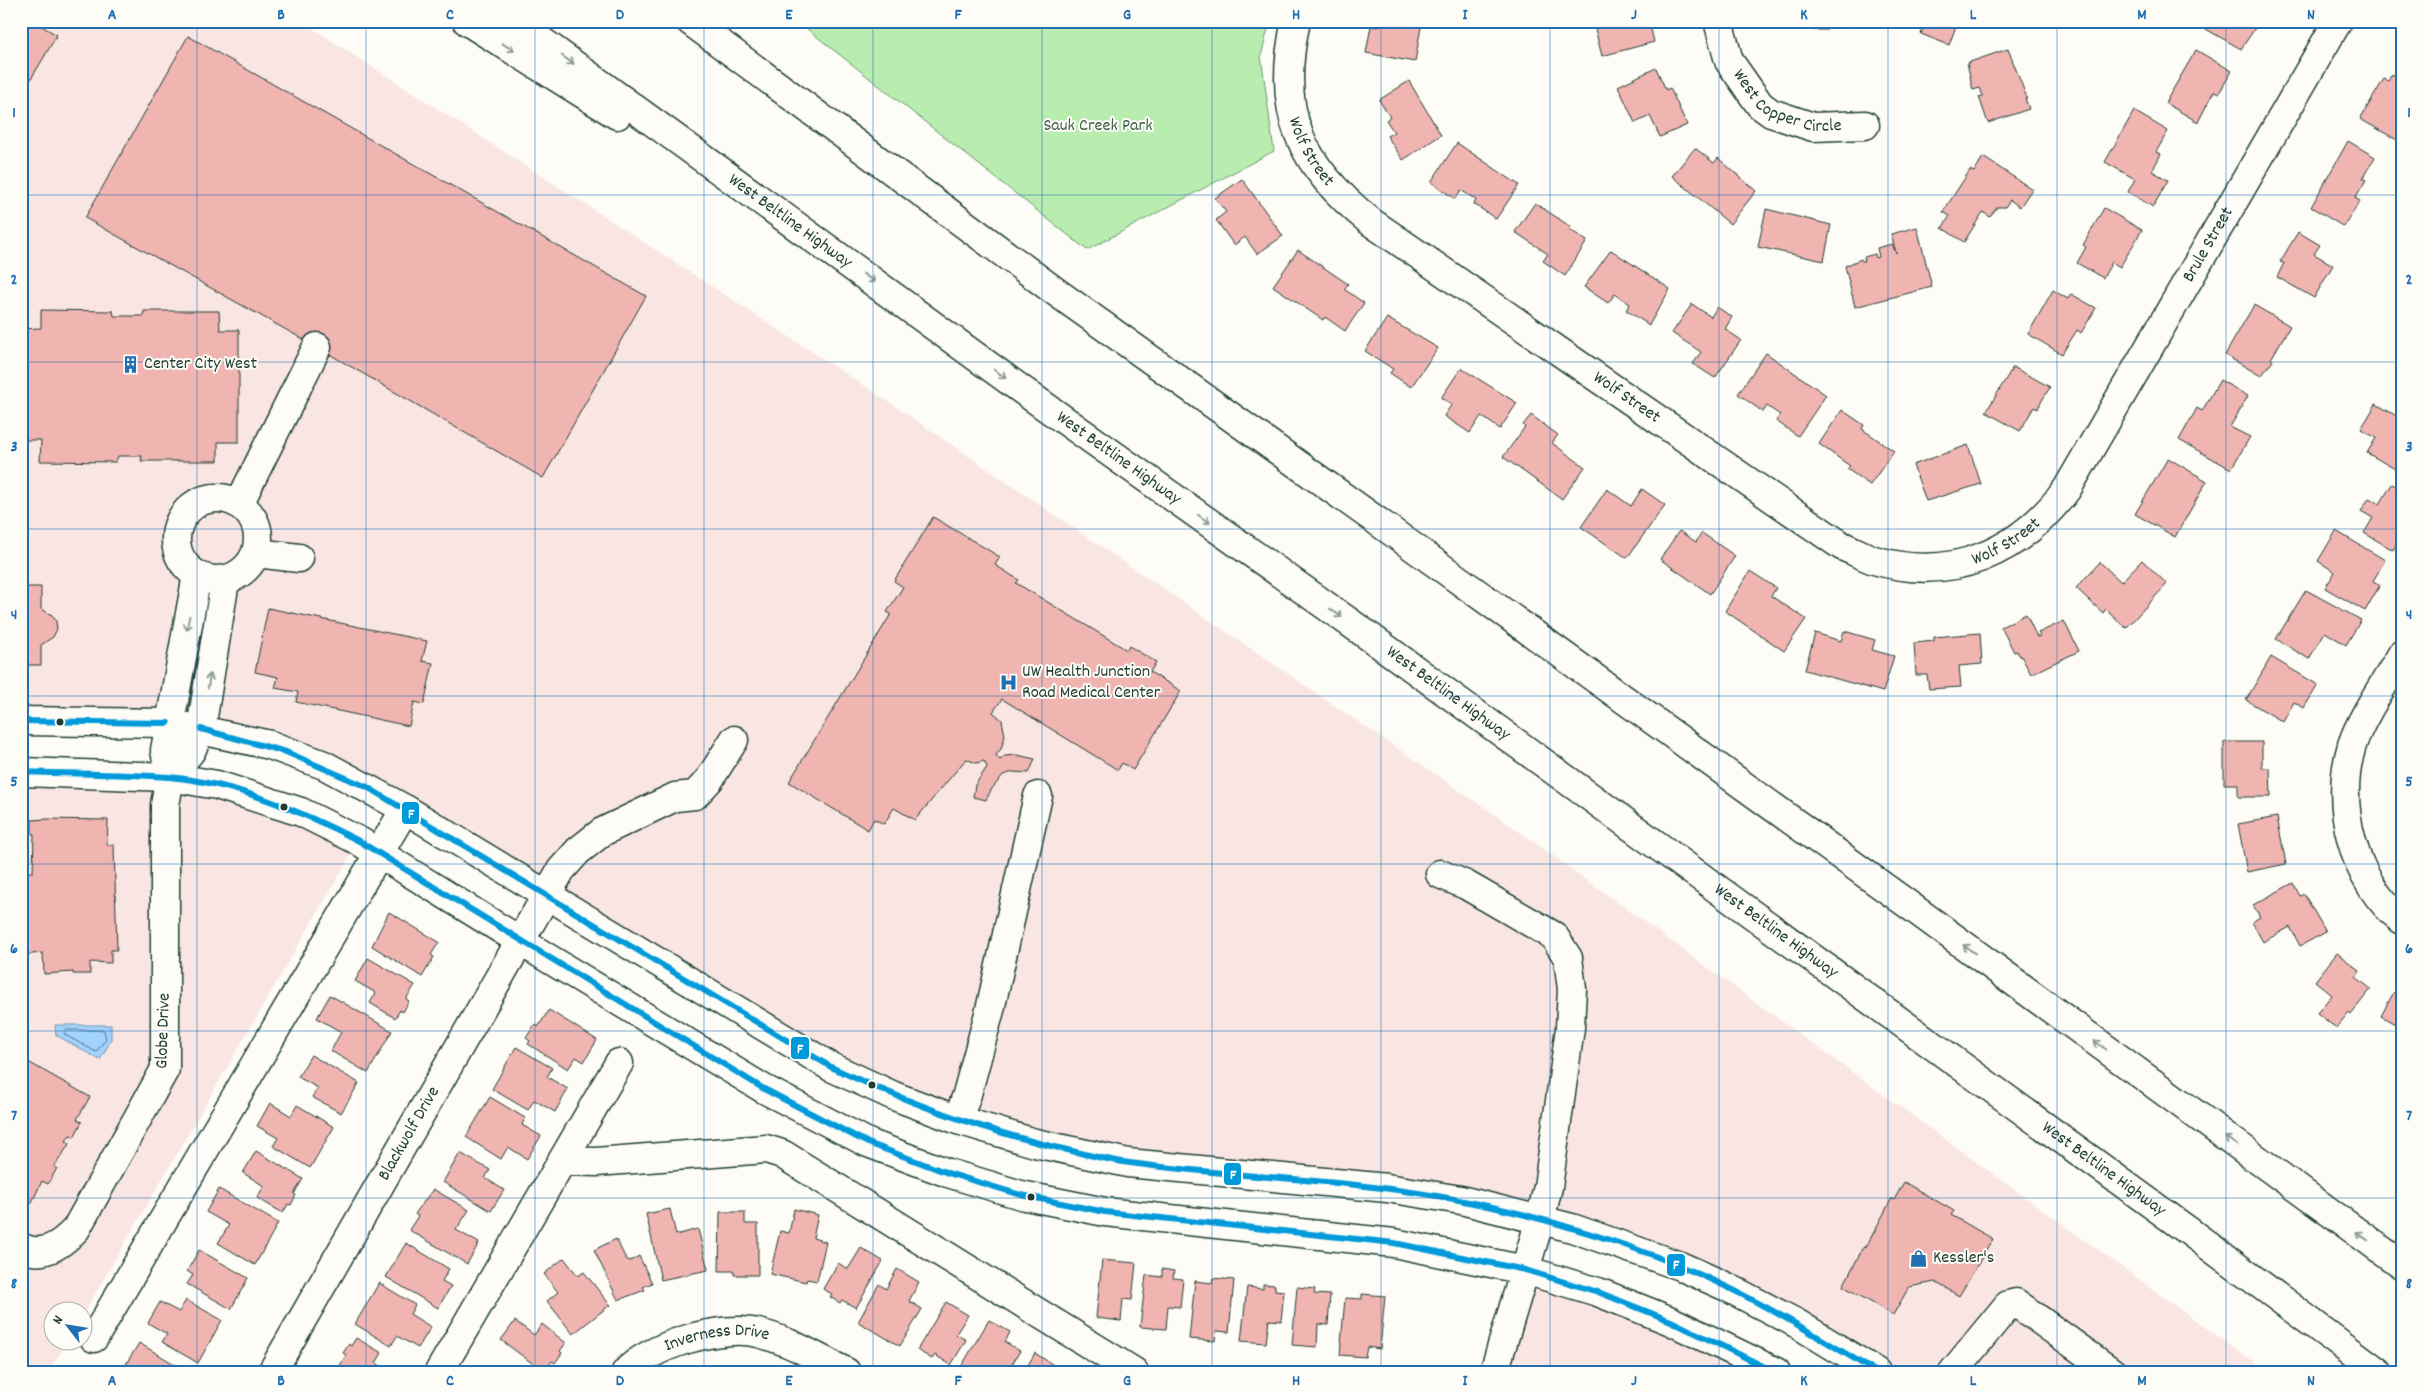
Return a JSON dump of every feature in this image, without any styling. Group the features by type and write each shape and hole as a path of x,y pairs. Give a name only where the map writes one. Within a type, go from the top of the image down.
{"main road":[{"path":"467,21 574,89 758,199"},
{"name":"West Beltline Highway","path":"514,21 1030,396 1370,637 2182,1226 2378,1372"},
{"path":"690,21 1056,292 1865,873 2402,1265"},
{"path":"708,21 804,106"},
{"name":"Wolf Street","path":"1296,21 1289,56 1288,80 1291,105 1307,153 1320,174 1347,203 1396,239 1842,546 1872,559 1907,567 1942,568 1976,560 2004,548 2032,528 2050,512 2079,469"},
{"name":"West Copper Circle","path":"1718,21 1729,61 1760,104 1771,113 1813,127 1864,126"},
{"name":"Brule Street","path":"2079,469 2338,21"},
{"path":"239,504 317,347"},
{"path":"226,499 239,504 250,514 257,527 256,553 242,572 225,581 211,580 197,575 186,567 178,555 176,542 180,520 189,508 202,501 226,499"},
{"path":"256,553 299,558"},
{"path":"170,777 165,750 168,723 197,575"},
{"path":"170,777 191,752 201,728 225,581"},
{"path":"2402,654 2352,745 2347,776 2346,804 2349,830 2358,862 2380,900 2402,920"},
{"path":"21,721 168,723 201,728 270,745 324,765 405,809 831,1067 894,1096 958,1120 1035,1144 1128,1162 1387,1188 1461,1200 1540,1220 1623,1245 1704,1276 1796,1323 1876,1372"},
{"name":"Blackwolf Drive","path":"272,1372 561,870 578,851 602,832 675,798 695,795 709,780 734,740"},
{"path":"21,772 170,777 216,785 301,812 346,833 764,1089 868,1143 948,1173 1021,1195 1105,1212 1394,1243 1525,1270 1598,1292 1671,1321 1776,1372"},
{"name":"Globe Drive","path":"21,1247 47,1251 63,1243 76,1229 165,1069 164,805 170,777"},
{"path":"958,1120 990,1010 1038,796"},
{"path":"94,1338 405,809"},
{"path":"1440,874 1466,885 1554,936 1568,958 1572,989 1570,1028 1548,1187 1540,1220 1494,1372"},
{"path":"440,1372 619,1063"},
{"path":"562,1161 596,1162 766,1149 782,1154 1134,1372"},
{"path":"1954,1372 2008,1305 2016,1302 2112,1372"},
{"name":"Inverness Drive","path":"626,1372 636,1362 675,1342 717,1333 756,1332 785,1342 846,1372"}],"shaded area":[{"path":"21,21 301,21 892,404 1513,827 2267,1372 1876,1372 1572,1228 1215,1172 894,1096 270,745 21,721"},
{"path":"21,772 170,777 359,841 92,1300 42,1300 42,1350 62,1350 48,1372 21,1372"},
{"path":"1525,1270 1776,1372 1494,1372"}],"green space":[{"name":"Sauk Creek Park","path":"797,21 1270,21 1261,56 1274,151 1087,250"}],"water":[{"path":"55,1025 111,1025 111,1040 100,1060 56,1035"}],"building":[{"path":"21,21 33,21 57,35 21,96"},
{"path":"1380,21 1422,21 1415,62 1366,53 1371,26 1379,27"},
{"path":"1593,21 1649,21 1654,42 1602,56"},
{"path":"1813,21 1852,21 1851,27 1827,26 1827,30 1813,30"},
{"path":"1921,21 1958,21 1949,45 1921,34 1925,23"},
{"path":"2198,21 2253,21 2258,24 2241,49 2197,24"},
{"path":"188,36 646,296 543,478 317,347 85,218"},
{"path":"2008,49 2027,98 2025,98 2029,109 1988,123 1979,97 1983,96 1980,88 1973,90 1967,63"},
{"path":"2196,50 2232,71 2219,93 2214,91 2198,122 2165,103"},
{"path":"1656,68 1666,90 1670,88 1687,125 1660,137 1650,116 1635,123 1618,86"},
{"path":"2392,74 2402,80 2402,132 2397,140 2360,119 2384,79 2388,81"},
{"path":"1409,81 1441,135 1403,160 1387,136 1394,132 1386,120 1390,117 1379,100"},
{"path":"2134,111 2168,131 2156,152 2161,154 2152,171 2168,180 2153,207 2128,192 2135,179 2105,162"},
{"path":"2348,141 2375,157 2363,178 2366,180 2355,198 2360,201 2344,227 2311,207"},
{"path":"1457,143 1519,185 1496,219 1474,204 1476,200 1461,190 1455,199 1431,182"},
{"path":"1695,148 1714,163 1718,158 1756,191 1730,224 1672,176"},
{"path":"1983,157 2032,189 2020,207 2010,200 2005,207 1997,207 1990,217 1983,212 1964,242 1942,228 1950,216 1943,212 1970,170 1974,172"},
{"path":"1242,179 1283,236 1257,254 1245,237 1234,245 1216,220 1226,212 1215,198"},
{"path":"1535,203 1571,227 1569,229 1587,241 1565,276 1543,261 1548,254 1515,232"},
{"path":"2104,208 2142,230 2120,267 2112,262 2103,278 2077,263 2086,247 2083,245"},
{"path":"1766,209 1831,225 1824,261 1758,247"},
{"path":"1917,227 1932,287 1855,307 1845,266 1861,259 1865,261 1864,257 1875,254 1876,258 1879,257 1877,248 1892,244 1896,253 1891,234"},
{"path":"2298,232 2320,245 2314,254 2333,265 2314,298 2277,277 2284,263 2280,262"},
{"path":"1298,250 1348,284 1344,289 1364,303 1345,331 1325,317 1323,320 1273,286"},
{"path":"1611,250 1670,289 1649,325 1626,310 1630,304 1615,294 1608,303 1584,287"},
{"path":"2053,290 2068,299 2071,294 2096,308 2081,333 2077,330 2062,354 2028,334"},
{"path":"1692,304 1711,317 1717,307 1732,317 1725,329 1741,340 1715,378 1693,364 1701,352 1672,333"},
{"path":"2254,305 2290,326 2271,359 2273,361 2261,376 2225,355"},
{"name":"Center City West","path":"41,310 113,311 114,316 143,316 144,311 219,311 220,330 239,330 239,442 218,442 218,461 141,461 142,456 118,456 116,462 40,461 41,440 21,440 21,329 41,328"},
{"path":"1387,318 1438,348 1411,387 1390,373 1393,369 1365,351"},
{"path":"1766,353 1826,395 1798,436 1776,421 1780,415 1767,406 1763,412 1738,394"},
{"path":"2013,367 2050,387 2037,409 2034,407 2020,431 1986,412"},
{"path":"1461,368 1517,403 1500,429 1481,416 1470,433 1444,416 1452,404 1441,398"},
{"path":"2220,380 2248,396 2230,427 2250,437 2231,469 2179,440 2197,408 2202,411"},
{"path":"2376,404 2402,419 2402,473 2367,453 2376,438 2361,429"},
{"path":"1842,410 1864,425 1862,429 1894,451 1870,485 1847,469 1850,466 1819,444"},
{"path":"1531,415 1558,435 1552,443 1585,467 1562,499 1503,457 1525,427 1523,425"},
{"path":"1968,445 1981,484 1926,501 1913,465"},
{"path":"21,448 24,454 25,496 21,495"},
{"path":"2168,458 2207,481 2175,537 2135,514"},
{"path":"2392,484 2402,489 2402,534 2393,550 2364,533 2373,518 2361,511 2369,498 2380,504"},
{"path":"1607,489 1631,506 1642,489 1665,505 1627,558 1581,527"},
{"name":"UW Health Junction Road Medical Center","path":"933,517 1000,557 995,565 1019,580 1016,583 1127,650 1129,646 1156,662 1150,672 1181,691 1133,770 1122,763 1118,770 1002,699 993,712 1002,720 1005,736 1001,749 996,755 1000,760 1005,756 1017,755 1035,759 1029,773 1013,772 1003,775 986,800 973,797 975,785 987,767 984,761 976,763 966,759 915,820 894,808 884,824 874,819 868,830 789,782 891,614 887,612 903,587 894,581"},
{"path":"21,520 24,521 24,587 41,587 41,609 52,615 56,621 57,629 53,637 41,645 41,665 21,665"},
{"path":"1679,531 1696,542 1702,533 1735,556 1710,594 1660,559"},
{"path":"2336,531 2385,560 2373,581 2380,585 2365,611 2325,588 2335,572 2318,561"},
{"path":"2142,560 2167,584 2126,628 2106,609 2103,613 2076,588 2100,562 2121,582"},
{"path":"1750,571 1776,588 1771,596 1806,619 1784,651 1725,611"},
{"path":"2306,590 2361,620 2346,645 2325,632 2309,659 2276,639"},
{"path":"268,608 427,641 422,661 433,663 424,704 414,702 409,726 296,702 298,692 275,688 278,677 255,672"},
{"path":"2026,614 2037,637 2040,636 2038,633 2064,621 2079,651 2031,674 2021,656 2017,651 2014,652 2001,627"},
{"path":"1844,631 1875,640 1872,650 1894,656 1883,692 1805,670 1815,633 1841,641"},
{"path":"1980,633 1982,664 1959,666 1961,687 1929,689 1927,675 1916,675 1914,643 1934,641 1934,637"},
{"path":"2271,657 2318,685 2304,708 2294,702 2283,722 2246,700"},
{"path":"2224,742 2262,742 2262,768 2270,768 2271,797 2238,797 2238,784 2224,784"},
{"path":"2277,817 2286,864 2247,872 2238,824"},
{"path":"32,820 108,820 107,845 114,845 117,950 111,950 111,963 90,962 90,974 73,974 73,972 44,974 43,953 21,955 21,869 24,869 24,872 33,872 34,834 32,834"},
{"path":"2293,883 2300,896 2304,894 2326,932 2300,946 2290,927 2263,942 2252,922 2260,917 2253,905"},
{"path":"389,912 439,942 431,955 434,957 422,977 372,946"},
{"path":"2337,953 2360,971 2356,977 2371,989 2351,1014 2349,1012 2336,1028 2317,1013 2332,995 2315,981"},
{"path":"368,958 415,985 406,999 409,1001 403,1012 400,1010 395,1018 370,1003 376,993 355,981"},
{"path":"2394,992 2402,997 2402,1028 2381,1016"},
{"path":"330,995 392,1031 368,1073 331,1051 341,1032 317,1018"},
{"path":"549,1010 597,1040 584,1062 576,1057 568,1069 528,1044 530,1041 526,1038 535,1024 538,1027"},
{"path":"516,1047 552,1068 547,1077 568,1089 555,1112 534,1100 528,1110 492,1089"},
{"path":"311,1055 359,1083 341,1113 312,1097 318,1088 298,1077"},
{"path":"23,1059 90,1097 77,1119 82,1122 74,1137 70,1135 66,1141 70,1143 54,1167 57,1168 48,1184 42,1181 31,1204 21,1199 21,1063"},
{"path":"490,1097 525,1118 522,1125 541,1136 527,1159 508,1147 501,1159 466,1137"},
{"path":"270,1103 291,1116 297,1105 334,1127 310,1168 273,1146 278,1138 257,1126"},
{"path":"256,1151 303,1179 294,1194 296,1195 291,1205 288,1204 283,1213 257,1198 264,1186 243,1173"},
{"path":"460,1153 490,1170 485,1178 504,1190 491,1211 443,1182"},
{"name":"Kessler's","path":"1904,1182 1954,1211 1951,1215 1993,1239 1959,1296 1935,1282 1909,1287 1893,1315 1843,1286 1892,1198 1894,1200"},
{"path":"219,1189 278,1223 255,1265 218,1243 229,1225 206,1212"},
{"path":"433,1189 469,1210 456,1230 479,1243 467,1264 409,1230 418,1216 415,1214"},
{"path":"670,1209 676,1235 698,1229 708,1270 661,1280 646,1214"},
{"path":"794,1209 818,1215 813,1238 826,1242 817,1281 807,1279 806,1282 770,1274 780,1231 789,1233"},
{"path":"720,1212 745,1212 745,1224 758,1224 758,1275 734,1275 734,1271 719,1271"},
{"path":"616,1239 626,1259 630,1261 639,1256 652,1283 643,1287 645,1290 618,1300 594,1250"},
{"path":"406,1243 449,1269 442,1281 451,1286 438,1308 386,1277"},
{"path":"861,1248 883,1261 856,1308 842,1300 840,1303 830,1297 832,1294 823,1289 838,1263 848,1269"},
{"path":"199,1250 248,1278 231,1309 187,1284 193,1275 187,1271"},
{"path":"564,1258 578,1276 584,1272 610,1305 573,1334 547,1301 558,1292 544,1274"},
{"path":"1102,1260 1136,1263 1132,1300 1123,1299 1121,1321 1096,1318"},
{"path":"897,1269 919,1282 909,1301 922,1309 900,1346 858,1322 879,1284 886,1289"},
{"path":"1162,1269 1174,1271 1173,1278 1183,1279 1180,1307 1168,1306 1166,1329 1140,1327 1146,1275 1162,1277"},
{"path":"1213,1278 1234,1280 1229,1332 1216,1331 1215,1341 1189,1339 1195,1281 1212,1283"},
{"path":"379,1283 415,1305 410,1314 431,1327 418,1348 397,1336 391,1346 355,1324"},
{"path":"1263,1284 1275,1285 1275,1290 1284,1291 1281,1321 1269,1320 1266,1343 1241,1341 1247,1287 1263,1289"},
{"path":"1297,1287 1315,1289 1314,1294 1330,1295 1328,1325 1318,1324 1317,1347 1292,1345"},
{"path":"1362,1294 1385,1296 1380,1349 1367,1347 1365,1357 1340,1355 1345,1298 1362,1299"},
{"path":"186,1300 222,1320 198,1363 162,1342 167,1334 148,1323 160,1302 179,1312"},
{"path":"946,1302 968,1315 956,1334 966,1340 951,1365 935,1355 932,1359 917,1350"},
{"path":"989,1320 1010,1332 1005,1342 1020,1351 1012,1364 1016,1367 1013,1372 958,1372"},
{"path":"515,1321 534,1335 542,1324 566,1343 555,1363 552,1361 544,1372 501,1340"},
{"path":"356,1338 382,1353 376,1363 391,1372 337,1371 346,1355 343,1353"},
{"path":"139,1343 188,1372 132,1372 134,1368 126,1364"},
{"path":"1035,1353 1055,1366 1052,1372 1024,1372"}],"transit line":[{"name":"F","path":"21,721 168,723"},
{"name":"F","path":"201,729 286,752 367,787 831,1067 921,1105 1013,1136 1116,1161 1171,1168 1377,1187 1459,1200 1527,1215 1596,1235 1696,1273 1784,1317 1876,1372"},
{"name":"F","path":"21,772 132,775 194,780 243,792 291,809 359,841 764,1089 868,1143 948,1173 1021,1195 1105,1212 1394,1243 1525,1270 1598,1292 1671,1321 1775,1372"}],"place":[{"name":"Center City West","path":"130,364"},
{"name":"UW Health Junction Road Medical Center","path":"1008,682"},
{"name":"Kessler's","path":"1919,1258"}]}
